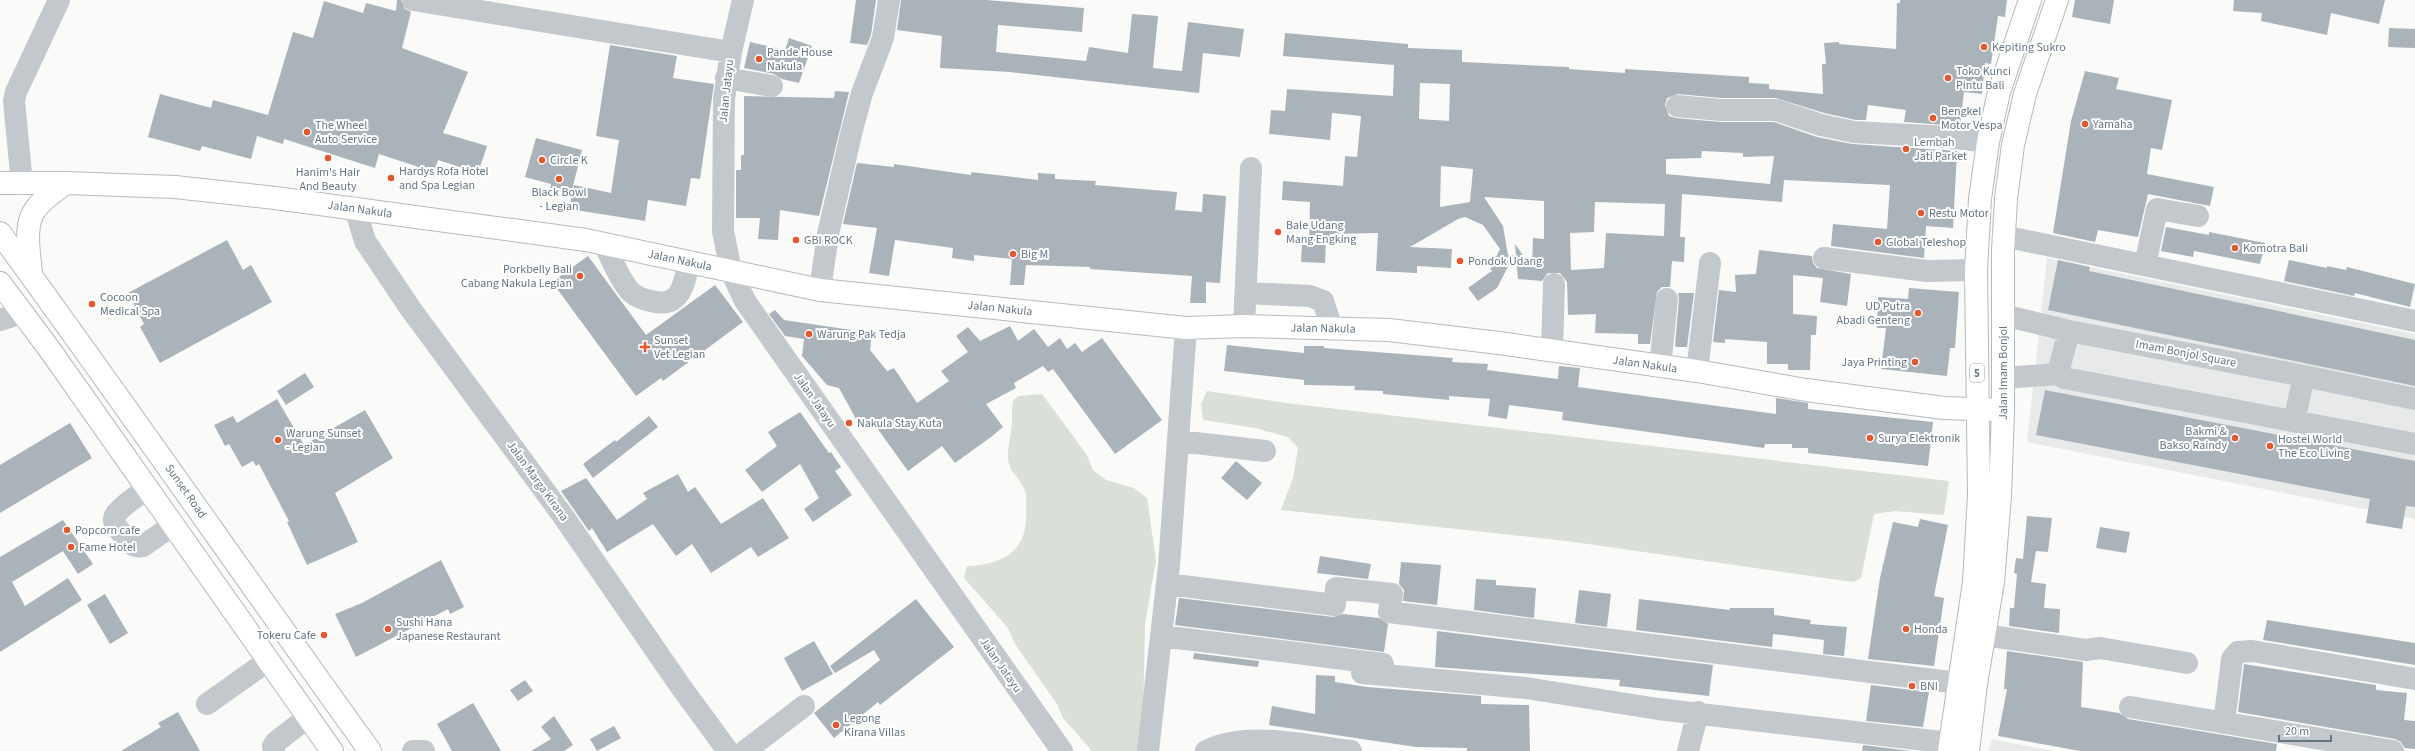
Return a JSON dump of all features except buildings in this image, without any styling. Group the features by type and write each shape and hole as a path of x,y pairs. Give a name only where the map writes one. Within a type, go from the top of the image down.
{"main road":[{"name":"5","path":"1952,747 1958,683 1974,582 1979,495 1976,270 1980,199 1988,142 1999,92 2030,0"},
{"name":"Jalan Imam Bonjol","path":"1952,747 1984,635 1993,582 2000,496 2003,410 2004,236 2013,145 2024,94 2057,0"},
{"name":"Jalan Nakula","path":"0,183 66,183 174,187 513,228 604,244 820,290 1186,328 1244,326 1389,330 1552,350 1660,367 1697,371 1806,390 1944,408 2003,410"},
{"path":"31,275 29,236 31,216 41,203 66,183"},
{"name":"Sunset Road","path":"0,233 370,751"},
{"path":"2,289 22,313 270,660 332,751"}],"street":[{"path":"22,184 14,111 16,92 59,0"},
{"path":"413,0 731,52"},
{"name":"Jalan Jatayu","path":"743,0 726,78 722,128 723,231 730,271 745,301 1062,751"},
{"path":"820,290 828,234 852,130 862,93 883,38 889,0"},
{"path":"726,78 772,86"},
{"path":"1677,106 1720,110 1776,110 1821,125 1854,132 1948,137 1988,142"},
{"path":"0,128 18,146"},
{"path":"1244,326 1251,168"},
{"name":"Jalan Marga Kirana","path":"355,208 365,241 410,308 561,513 681,687 728,751"},
{"path":"2145,265 2157,209 2198,216"},
{"path":"2004,236 2415,322"},
{"path":"604,244 630,292 640,298 660,303 667,302 681,292 689,262"},
{"path":"1824,258 1927,271 1976,270"},
{"path":"1697,371 1710,263"},
{"path":"1552,350 1554,284"},
{"path":"1246,293 1310,296 1323,301 1332,328"},
{"path":"1660,367 1667,299"},
{"path":"0,320 22,313"},
{"name":"Imam Bonjol Square","path":"2003,315 2069,331 2415,399"},
{"path":"1148,751 1167,584 1186,328"},
{"path":"2069,331 2059,369 2060,374 2064,378 2415,444"},
{"path":"2003,378 2060,374"},
{"path":"2294,421 2304,376"},
{"path":"1178,441 1265,451"},
{"path":"147,489 117,512 114,518 116,526 132,545 138,547 173,525"},
{"path":"1167,584 1335,605 1336,588 1392,594 1390,612 1958,683"},
{"path":"1984,635 2086,650 2100,648 2187,663"},
{"path":"1162,636 1505,680 1503,686"},
{"path":"2224,723 2232,659 2238,652 2252,651 2415,679"},
{"path":"207,704 270,660"},
{"path":"1362,673 1526,688 1658,709 1698,712 1917,740 1952,747"},
{"path":"745,751 804,706"},
{"path":"2130,707 2393,751"},
{"path":"1688,751 1698,712"},
{"path":"274,751 273,746 276,742 308,717"},
{"path":"1212,750 1235,741 1257,740 1351,751"},
{"path":"414,751 424,751"}],"shaded area":[{"path":"2047,258 2415,334 2415,519 2027,442"},
{"path":"1207,391 1286,403 1949,481 1944,515 1895,511 1874,514 1861,578 1853,582 1567,541 1281,510 1293,478 1298,448 1288,437 1255,428 1203,420 1201,404"},
{"path":"1042,394 1087,455 1093,470 1106,480 1134,488 1147,498 1156,560 1145,624 1143,720 1140,751 1092,751 1063,718 1057,704 1015,644 1008,628 964,578 967,566 992,563 1002,559 1018,546 1023,537 1026,525 1026,493 1024,487 1010,468 1008,460 1012,423 1012,404 1013,400 1019,396"},
{"path":"1992,739 2006,742 2054,751 1989,751"}],"place":[{"name":"Kepiting Sukro","path":"1984,47"},
{"name":"Pande House Nakula","path":"759,59"},
{"name":"Toko Kunci Pintu Bali","path":"1948,78"},
{"name":"Bengkel Motor Vespa","path":"1933,118"},
{"name":"Yamaha","path":"2085,124"},
{"name":"The Wheel Auto Service","path":"307,132"},
{"name":"Lembah Jati Parket","path":"1906,149"},
{"name":"Hanim's Hair And Beauty","path":"328,158"},
{"name":"Circle K","path":"542,160"},
{"name":"Hardys Rofa Hotel and Spa Legian","path":"391,178"},
{"name":"Black Bowl - Legian","path":"559,179"},
{"name":"Restu Motor","path":"1921,213"},
{"name":"Bale Udang Mang Engking","path":"1278,232"},
{"name":"GBI ROCK","path":"796,240"},
{"name":"Global Teleshop","path":"1878,242"},
{"name":"Komotra Bali","path":"2235,248"},
{"name":"Big M","path":"1013,254"},
{"name":"Pondok Udang","path":"1460,261"},
{"name":"Porkbelly Bali Cabang Nakula Legian","path":"580,276"},
{"name":"Cocoon Medical Spa","path":"92,304"},
{"name":"UD Putra Abadi Genteng","path":"1918,313"},
{"name":"Warung Pak Tedja","path":"809,334"},
{"name":"Sunset Vet Legian","path":"645,347"},
{"name":"Jaya Printing","path":"1915,362"},
{"name":"Nakula Stay Kuta","path":"849,423"},
{"name":"Surya Elektronik","path":"1870,438"},
{"name":"Bakmi & Bakso Raindy","path":"2235,438"},
{"name":"Warung Sunset - Legian","path":"278,440"},
{"name":"Hostel World The Eco Living","path":"2270,446"},
{"name":"Popcorn cafe","path":"67,530"},
{"name":"Fame Hotel","path":"71,547"},
{"name":"Sushi Hana Japanese Restaurant","path":"388,629"},
{"name":"Honda","path":"1906,629"},
{"name":"Tokeru Cafe","path":"324,635"},
{"name":"BNI","path":"1912,686"},
{"name":"Legong Kirana Villas","path":"836,725"}]}
